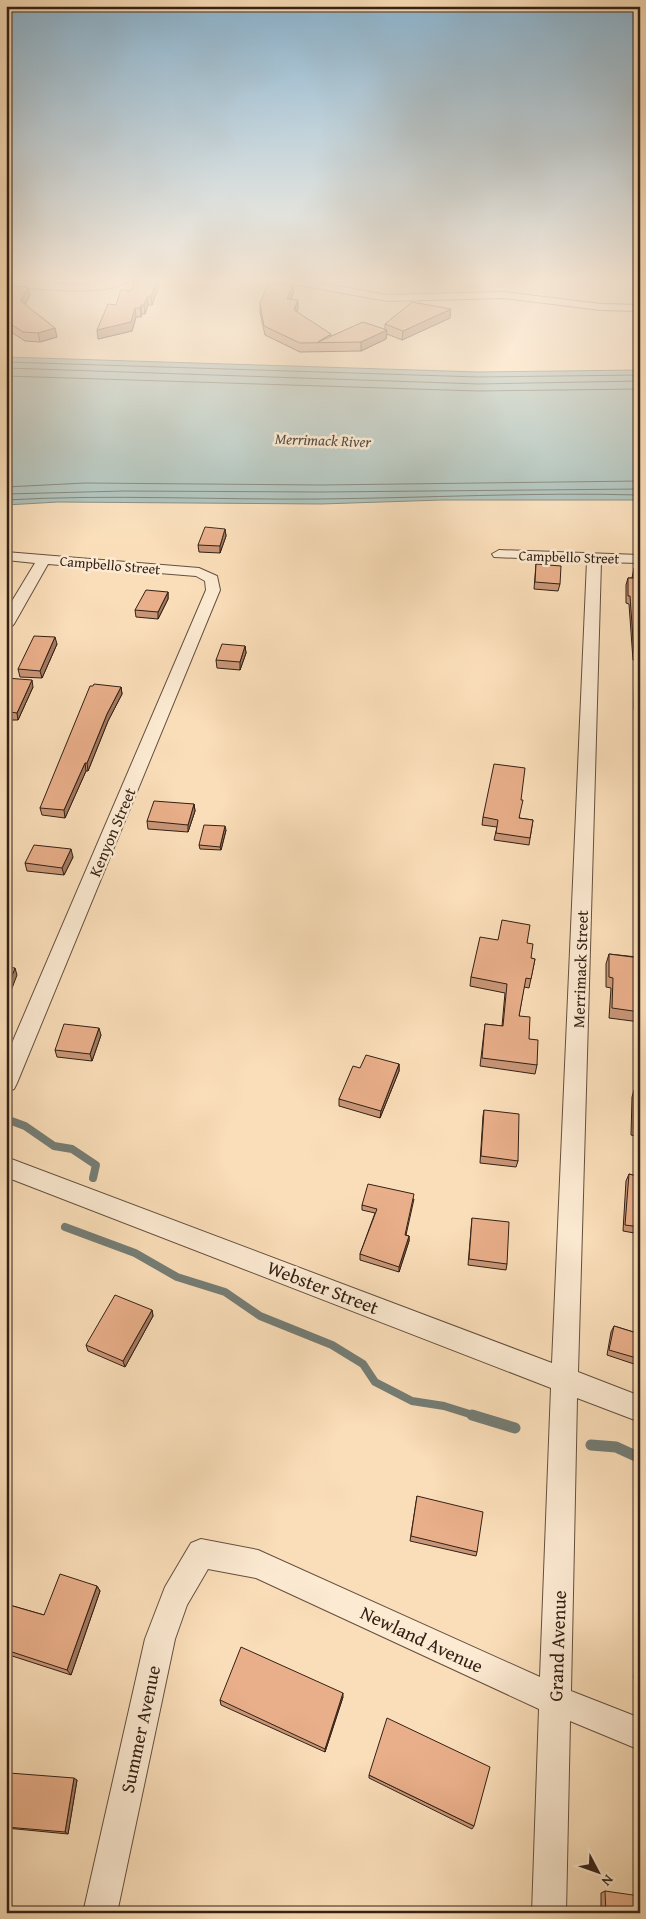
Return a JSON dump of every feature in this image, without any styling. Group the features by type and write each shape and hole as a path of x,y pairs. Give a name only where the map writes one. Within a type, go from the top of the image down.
{"street":[{"name":"Campbello Street","path":"499,554 640,558"},
{"name":"Campbello Street","path":"6,556 199,572 212,579"},
{"name":"Merrimack Street","path":"564,1380 594,558"},
{"path":"6,624 44,559"},
{"name":"Kenyon Street","path":"6,1083 213,590 212,579"},
{"name":"Webster Street","path":"6,1167 640,1409"},
{"name":"Grand Avenue","path":"549,1913 564,1380"},
{"name":"Newland Avenue","path":"201,1553 258,1564 555,1700 640,1734"},
{"name":"Summer Avenue","path":"100,1913 160,1639 175,1597 201,1553"}],"water":[{"name":"Merrimack River","path":"6,370 401,370 478,372 640,370 640,500 441,500 321,504 58,502 6,505"}],"building":[{"path":"205,527 225,529 220,546 198,545"},
{"path":"536,564 561,566 560,584 535,582"},
{"path":"634,568 640,569 640,702 636,701 637,653 634,653 630,596 628,596 628,578 634,578"},
{"path":"146,590 168,592 158,612 135,610"},
{"path":"34,636 55,637 40,671 18,669"},
{"path":"222,644 245,646 240,662 216,660"},
{"path":"6,678 32,680 17,713 10,712 6,720"},
{"path":"94,684 121,687 64,810 40,808 90,686"},
{"path":"640,741 640,759 639,759"},
{"path":"494,764 525,768 521,800 523,800 519,818 533,820 530,838 496,833 498,820 483,817"},
{"path":"154,801 194,804 188,825 147,821"},
{"path":"204,825 225,826 220,847 199,845"},
{"path":"34,845 71,849 62,868 25,863"},
{"path":"502,920 530,925 527,943 533,944 531,958 535,959 531,979 526,978 519,1016 530,1017 529,1039 538,1040 537,1065 482,1058 485,1024 503,1026 507,984 471,977 480,937 498,940"},
{"path":"609,954 640,958 640,1012 612,1008 613,978 609,977"},
{"path":"6,967 15,968 6,991"},
{"path":"64,1024 99,1028 90,1054 55,1050"},
{"path":"366,1055 399,1064 381,1111 339,1099 353,1066 360,1068"},
{"path":"634,1090 640,1091 640,1130 634,1129"},
{"path":"484,1110 519,1114 518,1161 481,1156"},
{"path":"629,1174 640,1177 640,1227 625,1225"},
{"path":"368,1184 414,1194 405,1235 409,1236 399,1267 360,1254 377,1209 362,1205"},
{"path":"472,1218 509,1222 507,1264 469,1259"},
{"path":"115,1295 152,1310 123,1361 86,1345"},
{"path":"614,1326 640,1334 640,1359 609,1350"},
{"path":"417,1496 483,1512 477,1552 411,1536"},
{"path":"60,1574 97,1586 67,1670 6,1650 6,1604 44,1615"},
{"path":"241,1647 343,1693 325,1749 220,1700"},
{"path":"387,1718 490,1767 474,1826 369,1775"},
{"path":"9,1773 74,1778 65,1832 6,1827 6,1786"},
{"path":"605,1891 640,1896 640,1913 606,1913"}],"waterway":[{"path":"6,1119 25,1126 54,1146 72,1149 96,1165 93,1178"},
{"path":"65,1227 135,1253 177,1277 225,1292 260,1316 332,1345 363,1364 375,1382 412,1401 444,1406 476,1416"},
{"path":"472,1415 515,1428"},
{"path":"591,1445 616,1447 640,1458"}]}
